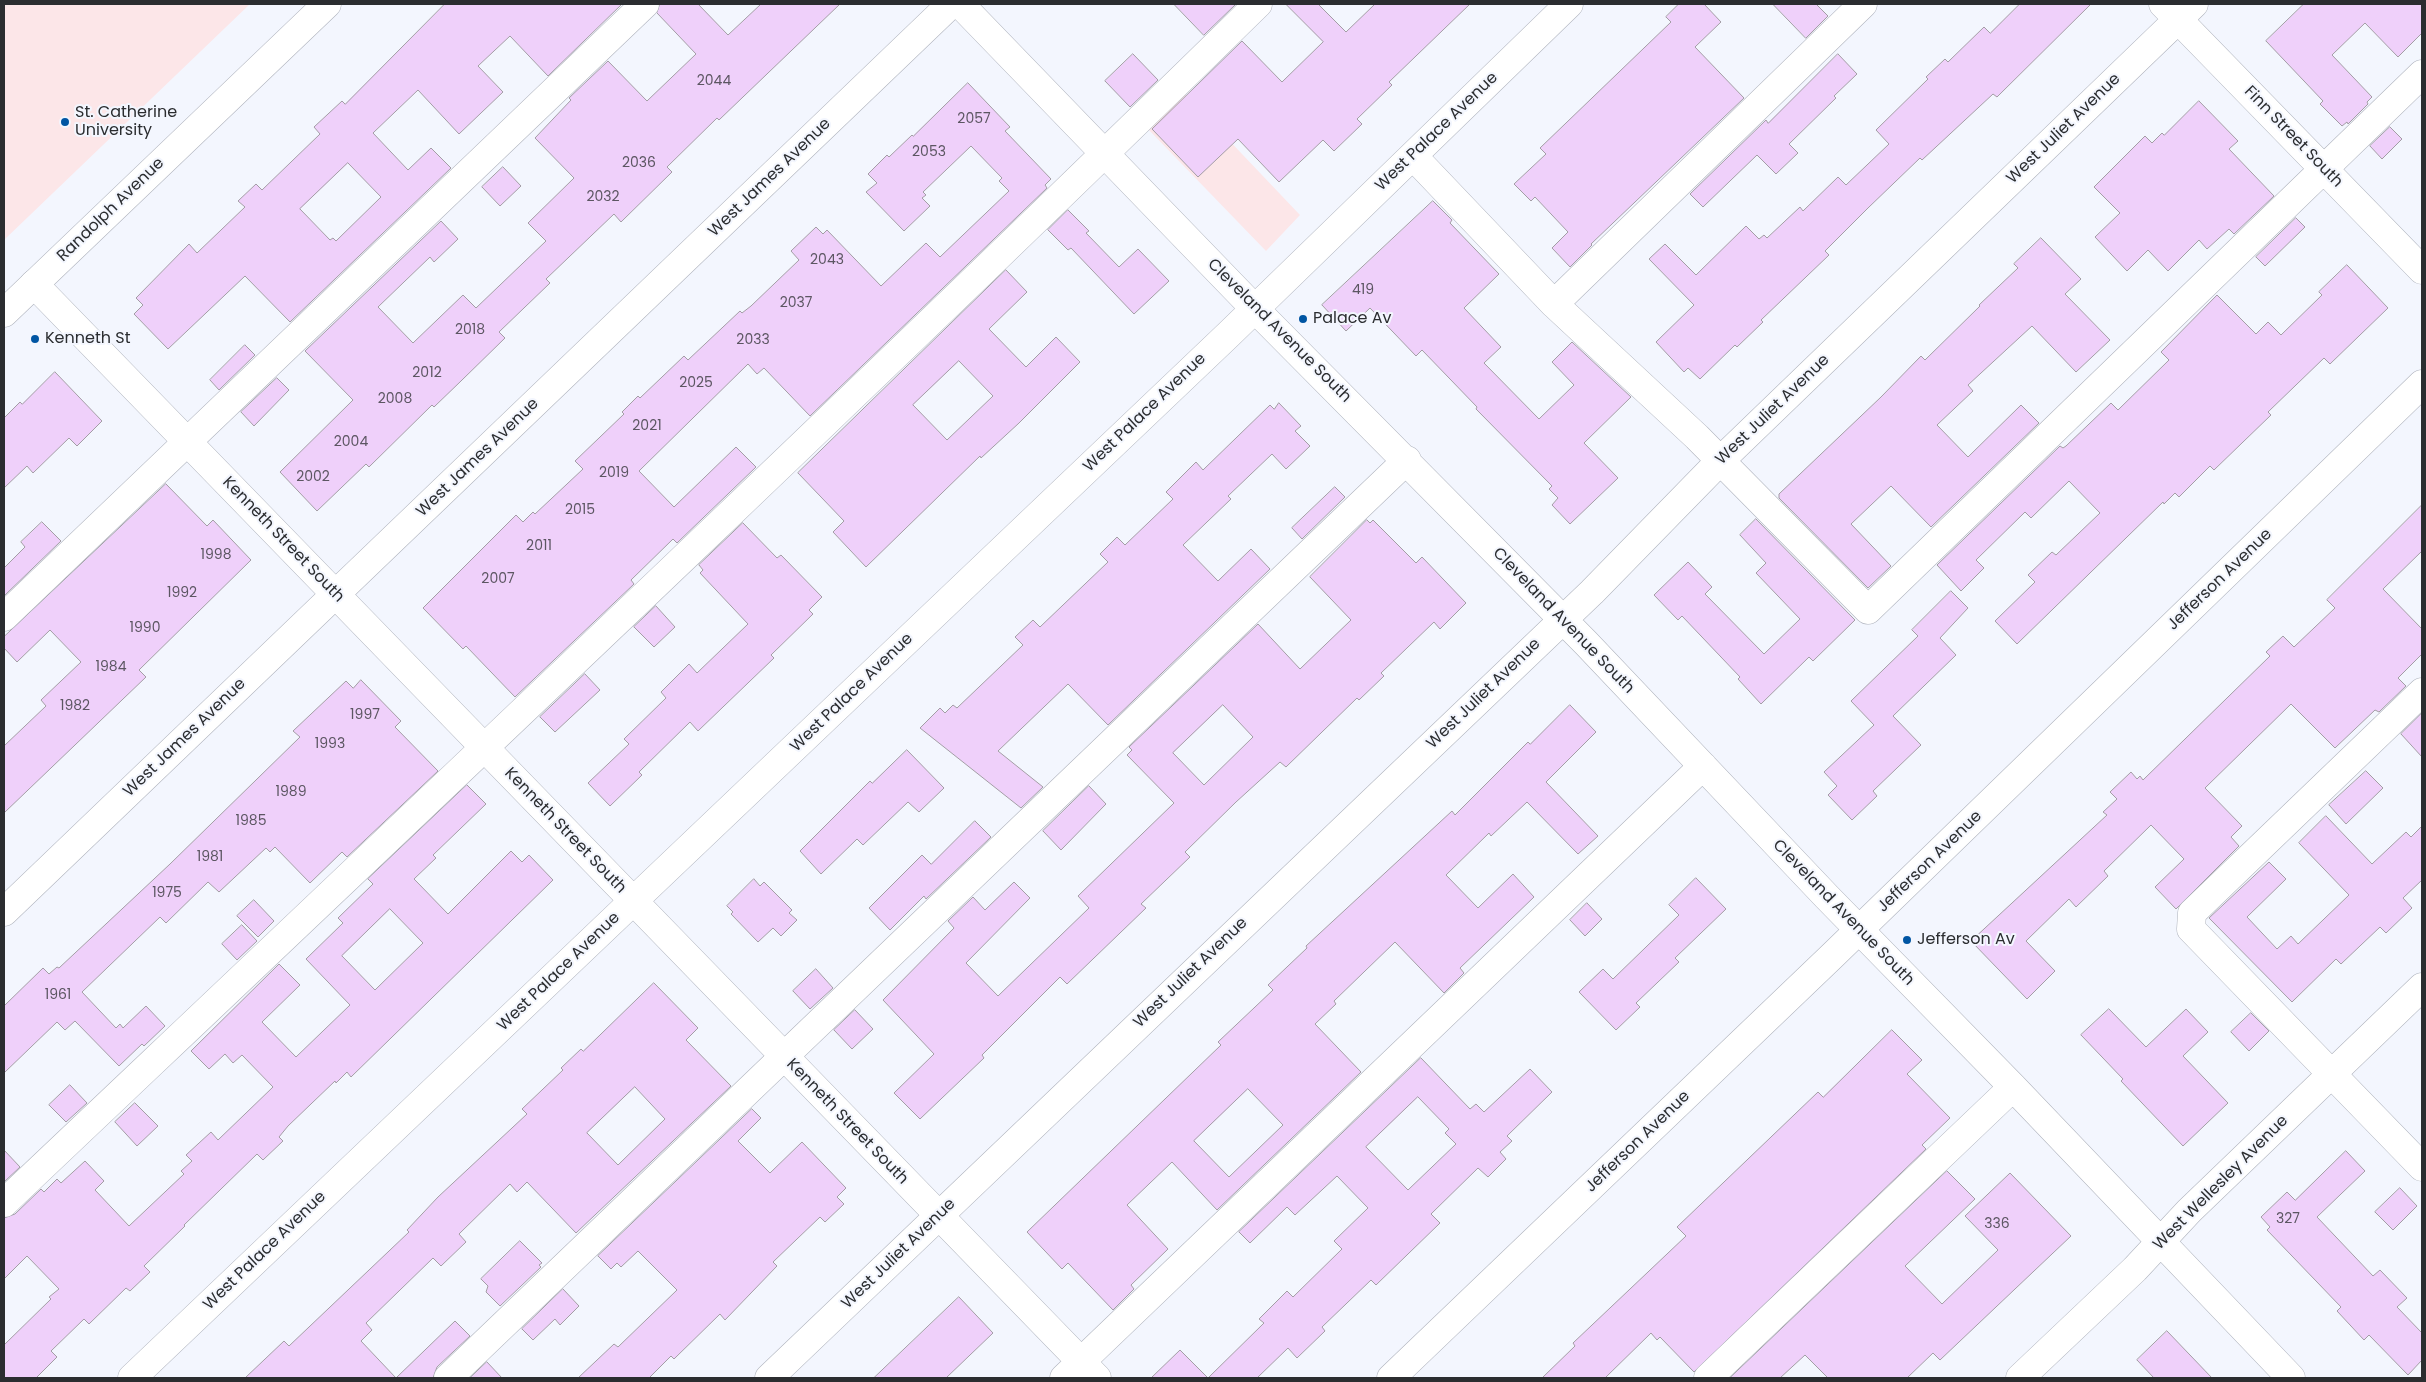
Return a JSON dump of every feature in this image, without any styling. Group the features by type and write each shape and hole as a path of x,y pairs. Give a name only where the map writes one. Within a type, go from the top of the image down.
{"street":[{"name":"Randolph Avenue","path":"4,313 327,4"},
{"path":"4,617 645,4"},
{"name":"West James Avenue","path":"4,912 951,4"},
{"name":"Cleveland Avenue South","path":"960,4 1255,309 1407,460 1562,620 2291,1378"},
{"path":"4,1203 484,748 1106,153 1258,4"},
{"name":"West Palace Avenue","path":"132,1378 1255,309 1569,4"},
{"path":"1554,304 1863,4"},
{"name":"Finn Street South","path":"2178,9 2324,170 2422,270"},
{"name":"West Juliet Avenue","path":"769,1378 1562,620 1720,461 2178,9"},
{"path":"1413,156 1554,304 1720,461 1868,610 2422,74"},
{"name":"Kenneth Street South","path":"34,284 938,1216 1080,1373"},
{"name":"Jefferson Avenue","path":"1391,1378 1859,930 2422,384"},
{"path":"448,1378 1407,460"},
{"path":"2422,692 2192,913 2191,929 2422,1167"},
{"path":"1080,1373 1702,766"},
{"name":"West Wellesley Avenue","path":"2020,1378 2135,1269 2160,1242 2422,987"},
{"path":"1708,1378 2013,1087"}],"shaded area":[{"name":"St. Catherine University","path":"4,4 250,4 4,240"},
{"path":"1184,93 1300,215 1266,251 1147,128"}],"building":[{"path":"445,4 622,4 548,76 510,36 478,66 503,92 459,134 418,90 373,133 408,170 431,148 451,168 290,322 245,276 168,349 134,314 143,305 136,298 189,244 197,253 245,207 238,201 256,184 262,190 320,134 314,127 342,101 345,104","holes":["348,163 381,197 336,241 333,238 330,240 300,209"]},
{"path":"660,4 698,4 728,35 761,4 840,4 667,167 672,172 621,222 614,214 546,279 550,283 499,332 505,338 434,407 432,405 369,467 366,464 317,511 280,472 353,400 305,351 441,221 458,239 434,262 430,257 378,307 413,343 463,295 476,308 546,241 528,223 574,178 535,138 571,100 569,98 608,61 647,101 696,54 657,13"},
{"path":"1174,4 1236,4 1204,35"},
{"path":"1286,4 1318,4 1346,32 1375,4 1470,4 1389,82 1392,85 1357,119 1362,124 1334,151 1323,140 1279,182 1238,139 1198,177 1152,129 1242,41 1282,82 1323,42"},
{"path":"1679,4 1704,4 1721,22 1695,47 1744,98 1591,244 1570,267 1552,248 1568,232 1535,197 1531,201 1514,184 1546,154 1540,148 1671,22 1666,17"},
{"path":"1773,4 1816,4 1828,16 1806,38"},
{"path":"2020,4 2091,4 1997,97 1993,94 1922,160 1920,158 1868,208 1825,251 1829,255 1761,320 1763,322 1737,347 1735,345 1700,379 1688,368 1684,372 1656,342 1694,305 1649,259 1665,244 1696,275 1746,226 1759,239 1764,235 1767,238 1800,207 1803,211 1838,177 1846,185 1889,144 1876,130 1928,79 1926,77 1945,59 1948,62 1984,27 1990,33"},
{"path":"2304,4 2422,4 2422,33 2398,57 2365,23 2332,55 2372,97 2367,102 2368,104 2348,124 2347,122 2342,126 2320,104 2323,101 2266,41"},
{"path":"1133,54 1158,80 1130,107 1105,81"},
{"path":"1838,54 1857,74 1834,96 1836,98 1789,144 1798,153 1776,174 1757,155 1703,207 1690,194 1766,120 1768,123"},
{"path":"968,83 1010,127 1005,131 1051,179 1045,185 1047,188 810,416 764,368 757,374 748,364 639,471 674,507 736,447 756,467 677,543 673,539 631,580 634,584 515,697 466,646 463,649 423,608 516,515 523,522 533,512 535,514 583,469 575,461 624,414 622,412 638,396 640,398 684,356 688,360 740,311 742,313 751,306 799,260 791,251 816,227 823,234 827,230 881,286 926,243 940,257 1009,191 999,181 1002,178 971,146 923,192 926,195 922,198 930,206 904,231 866,192 877,183 868,174 887,155 889,157 913,136"},
{"path":"2199,101 2238,141 2229,149 2274,196 2234,234 2229,229 2207,249 2199,240 2168,271 2148,250 2127,271 2095,237 2120,213 2094,187 2145,136 2152,143 2162,133 2164,135"},
{"path":"2390,127 2402,139 2382,159 2370,146"},
{"path":"503,167 521,186 500,206 482,187"},
{"path":"1433,201 1452,220 1450,223 1499,274 1464,308 1501,347 1484,363 1539,419 1574,385 1552,362 1572,342 1631,397 1584,443 1618,478 1570,524 1552,505 1558,498 1549,489 1552,486 1476,409 1477,407 1422,350 1416,356 1370,308 1346,331 1322,305"},
{"path":"1068,210 1089,231 1086,233 1119,267 1138,249 1169,281 1134,314 1071,248 1068,250 1048,230"},
{"path":"2296,218 2305,227 2265,266 2256,257"},
{"path":"2041,238 2081,279 2065,294 2110,340 2076,372 2032,326 1968,385 1973,391 1937,425 1968,457 2021,405 2039,423 1931,527 1891,486 1851,524 1891,566 1868,588 1779,498 1779,494 1881,397 1921,356 1925,360 2018,268 2014,264"},
{"path":"2347,265 2388,308 2330,364 2324,358 2268,412 2271,415 2214,470 2210,466 2179,497 2175,493 2164,504 2163,502 2017,644 1995,621 2035,582 2028,575 2052,552 2056,555 2100,513 2069,481 2031,518 2025,512 1976,560 1984,568 1961,591 1937,565 2060,446 2063,448 2066,446 2111,403 2118,410 2169,360 2161,352 2217,295 2256,334 2268,322 2281,335 2322,295 2319,292"},
{"path":"1006,270 1027,292 989,329 1026,367 1056,337 1080,362 1019,423 981,458 980,456 866,567 833,532 844,521 798,473","holes":["959,361 993,396 947,440 913,405"]},
{"path":"245,345 255,355 219,390 210,380"},
{"path":"55,372 102,421 77,446 69,438 33,473 27,466 4,488 4,418 20,402 22,404"},
{"path":"277,378 289,390 254,426 241,412"},
{"path":"1279,403 1301,426 1295,431 1310,446 1286,469 1272,454 1228,496 1231,499 1183,545 1218,581 1251,549 1270,569 1108,725 1068,684 998,751 1043,787 1021,808 920,728 940,708 945,713 953,705 957,708 1023,645 1015,637 1033,620 1040,627 1108,562 1100,554 1117,537 1125,545 1173,499 1166,492 1196,462 1203,470 1270,405 1274,409"},
{"path":"166,484 207,526 213,520 251,560 139,670 146,677 4,813 4,746 46,706 41,700 81,662 50,630 17,662 4,648 4,637"},
{"path":"1335,487 1345,497 1302,539 1292,528"},
{"path":"2422,505 2422,551 2383,589 2422,629 2422,654 2398,678 2406,686 2379,712 2375,710 2335,748 2291,704 2205,788 2242,826 2231,837 2239,846 2176,909 2155,887 2184,859 2151,825 2104,871 2108,876 2076,907 2069,899 2026,941 2055,971 2027,999 1971,941 2107,815 2103,812 2117,799 2110,792 2131,772 2137,779 2140,776 2143,780 2270,656 2266,652 2283,636 2294,647 2335,608 2327,600"},
{"path":"1756,519 1855,620 1813,661 1809,657 1761,704 1738,679 1740,677 1682,616 1678,620 1654,595 1688,562 1712,587 1705,594 1764,654 1800,619 1756,573 1766,563 1740,535"},
{"path":"1367,520 1370,523 1373,520 1416,563 1422,557 1466,603 1440,629 1434,622 1381,673 1384,676 1359,700 1357,698 1286,767 1280,762 1236,802 1185,852 1190,857 1141,904 1146,908 1067,984 1060,977 982,1055 984,1058 920,1119 894,1093 934,1054 883,1000 954,928 948,921 973,897 985,910 1014,882 1030,898 966,963 998,996 1089,908 1078,896 1174,803 1127,755 1132,750 1129,747 1258,624 1300,669 1351,620 1310,577","holes":["1223,705 1253,737 1204,785 1173,753"]},
{"path":"42,522 61,541 4,596 4,568 25,547 21,542"},
{"path":"743,523 777,558 781,555 822,597 809,610 813,614 771,655 774,658 698,731 690,722 639,772 642,775 610,806 588,783 629,744 624,739 666,698 661,692 689,664 697,673 748,624 700,573 703,570 699,565"},
{"path":"1951,591 1968,608 1940,638 1956,655 1893,716 1921,745 1873,791 1877,796 1852,820 1828,795 1837,786 1824,772 1874,725 1851,701 1918,636 1912,630"},
{"path":"656,606 675,627 654,647 634,627"},
{"path":"585,674 600,690 555,732 540,717"},
{"path":"361,680 401,721 395,727 438,771 347,857 342,852 310,883 275,847 270,852 266,848 219,892 208,882 166,923 160,917 82,992 116,1028 120,1024 123,1028 146,1006 165,1026 144,1046 142,1044 119,1066 75,1021 65,1030 57,1022 4,1073 4,1006 43,968 49,974 57,967 59,968 170,864 300,737 293,731 346,681 353,688"},
{"path":"1570,705 1596,732 1546,782 1598,836 1578,854 1527,802 1491,836 1489,833 1446,875 1478,908 1513,874 1534,897 1460,968 1464,973 1444,993 1395,942 1334,1001 1336,1004 1315,1024 1361,1072 1217,1210 1172,1162 1127,1205 1168,1249 1131,1285 1134,1289 1113,1310 1068,1263 1062,1269 1027,1232 1221,1045 1218,1042 1273,990 1268,985 1307,948 1306,946 1452,811 1455,815 1528,742 1530,744","holes":["1248,1089 1283,1125 1229,1177 1194,1141"]},
{"path":"2422,713 2422,757 2401,734"},
{"path":"907,750 944,788 919,812 908,802 863,845 857,839 821,874 800,851 870,781 872,783"},
{"path":"2366,771 2383,788 2346,824 2329,805"},
{"path":"467,785 486,804 433,855 436,858 414,879 448,914 511,851 522,862 529,855 553,880 351,1077 347,1072 336,1083 335,1081 288,1126 279,1137 283,1141 263,1160 257,1154 144,1266 150,1272 130,1291 126,1288 89,1324 84,1319 51,1351 57,1357 36,1378 4,1378 4,1345 51,1299 49,1297 59,1289 27,1256 4,1279 4,1218 15,1214 41,1189 44,1192 57,1179 61,1183 85,1161 104,1181 95,1190 129,1226 184,1174 181,1171 192,1161 186,1155 211,1132 218,1140 273,1087 242,1055 233,1063 225,1054 209,1069 191,1051 279,964 300,985 262,1022 296,1057 350,1005 306,959 343,923 338,918 373,884 368,879","holes":["390,909 423,943 375,990 342,956"]},
{"path":"1089,786 1106,804 1061,850 1043,831"},
{"path":"2326,816 2372,864 2406,832 2411,837 2422,826 2422,880 2403,898 2412,908 2386,933 2380,927 2341,964 2336,959 2292,1002 2209,918 2269,862 2286,879 2247,917 2277,949 2291,936 2298,944 2349,895 2299,843"},
{"path":"975,821 991,837 926,899 924,896 890,930 869,908 922,855 931,864"},
{"path":"1696,878 1726,909 1675,958 1679,962 1636,1003 1640,1007 1616,1030 1579,992 1603,969 1613,979 1679,915 1669,905"},
{"path":"754,879 760,886 764,882 792,910 789,913 797,920 781,936 773,928 758,942 731,914 733,912 727,906"},
{"path":"254,900 274,921 258,937 237,916"},
{"path":"1587,903 1602,919 1585,936 1570,920"},
{"path":"242,925 257,941 237,960 222,944"},
{"path":"816,969 833,988 810,1009 793,991"},
{"path":"654,983 698,1028 686,1040 731,1086 576,1233 527,1182 517,1192 510,1184 459,1234 466,1242 441,1266 433,1258 366,1323 372,1330 361,1341 396,1378 245,1378 284,1341 289,1346 409,1232 407,1230 438,1197 527,1114 522,1109 563,1070 561,1068 581,1049 583,1051","holes":["635,1087 665,1119 618,1165 587,1133"]},
{"path":"2109,1009 2146,1047 2186,1009 2208,1032 2183,1056 2228,1103 2183,1146 2121,1081 2123,1079 2081,1035"},
{"path":"855,1010 873,1029 852,1049 834,1030"},
{"path":"2251,1013 2269,1031 2249,1051 2231,1032"},
{"path":"1892,1030 1922,1060 1907,1074 1950,1118 1922,1145 1926,1149 1694,1372 1660,1337 1657,1340 1651,1333 1605,1378 1542,1378 1575,1346 1573,1343 1686,1236 1677,1227 1818,1092 1823,1097"},
{"path":"1421,1058 1470,1109 1476,1104 1484,1112 1530,1069 1552,1092 1507,1136 1512,1141 1500,1152 1506,1159 1488,1177 1478,1168 1431,1214 1440,1223 1376,1285 1371,1280 1322,1327 1325,1331 1297,1358 1288,1348 1257,1378 1208,1378 1264,1323 1259,1319 1287,1291 1293,1297 1342,1249 1334,1241 1368,1208 1337,1176 1295,1215 1287,1207 1250,1243 1239,1232","holes":["1418,1097 1449,1129 1445,1133 1456,1144 1408,1190 1366,1147"]},
{"path":"70,1085 87,1103 66,1122 49,1105"},
{"path":"135,1103 158,1126 137,1146 115,1122"},
{"path":"752,1109 761,1118 738,1141 770,1173 802,1142 846,1188 837,1197 844,1204 825,1222 820,1217 773,1262 777,1266 725,1320 720,1314 674,1359 671,1356 649,1378 578,1378 614,1344 618,1347 677,1290 638,1251 621,1267 617,1263 611,1269 598,1256"},
{"path":"4,1150 20,1167 4,1182"},
{"path":"2346,1151 2365,1171 2317,1217 2373,1276 2380,1270 2407,1298 2397,1307 2422,1333 2422,1360 2408,1375 2369,1335 2364,1340 2337,1311 2341,1307 2267,1230 2270,1227 2261,1217 2287,1192 2295,1200"},
{"path":"1947,1171 1975,1199 1905,1266 1942,1304 1998,1250 1965,1216 2010,1173 2071,1236 1940,1360 1933,1353 1907,1378 1828,1378 1805,1355 1780,1378 1730,1378"},
{"path":"2400,1188 2417,1206 2393,1230 2375,1212"},
{"path":"520,1241 542,1263 539,1265 541,1267 500,1306 486,1292 488,1286 481,1279"},
{"path":"563,1289 579,1306 560,1325 555,1319 533,1340 522,1329"},
{"path":"959,1297 993,1333 946,1378 874,1378"},
{"path":"455,1321 470,1336 437,1367 433,1378 396,1378"},
{"path":"2167,1331 2212,1378 2154,1378 2137,1360"},
{"path":"1180,1350 1208,1378 1151,1378"},
{"path":"487,1362 502,1378 470,1378"}],"place":[{"name":"St. Catherine University","path":"65,122"},
{"name":"Palace Av","path":"1303,319"},
{"name":"Kenneth St","path":"35,339"},
{"name":"Jefferson Av","path":"1907,940"}]}
